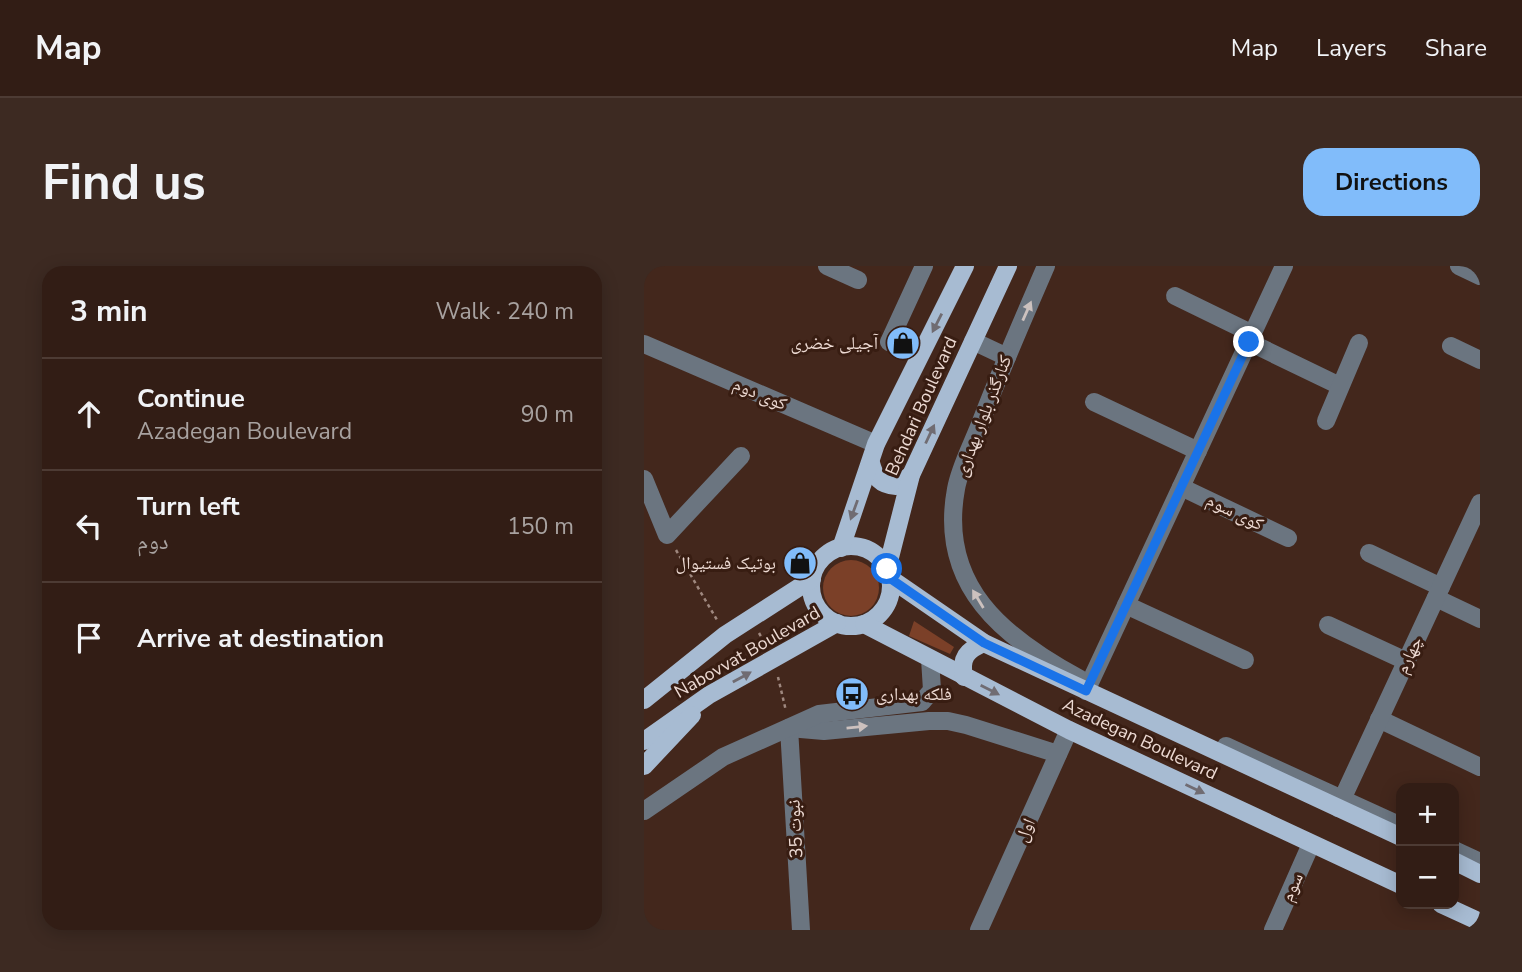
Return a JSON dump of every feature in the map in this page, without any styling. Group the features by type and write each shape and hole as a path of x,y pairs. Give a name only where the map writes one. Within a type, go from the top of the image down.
{"main road":[{"name":"Behdari Boulevard","path":"841,548 876,444 965,266"},
{"name":"Behdari Boulevard","path":"889,574 911,475 1008,266"},
{"path":"871,463 877,480 885,485 896,486 911,475"},
{"path":"841,548 862,548 881,559 889,574 891,590 883,611 864,624 846,626 837,623 822,613 817,605 812,579 822,559 841,548"},
{"name":"Azadegan Boulevard","path":"889,574 984,643 1340,803 1396,834"},
{"name":"Nabovvat Boulevard","path":"645,698 725,635 812,579"},
{"name":"Nabovvat Boulevard","path":"644,741 709,695 837,623"},
{"name":"Azadegan Boulevard","path":"864,624 1069,730 1396,883"},
{"path":"964,677 962,666 965,656 970,649 984,643"},
{"path":"644,766 709,695"},
{"path":"1459,864 1480,874"},
{"path":"1452,909 1480,922"}],"street":[{"path":"827,266 858,280"},
{"path":"889,342 924,266"},
{"name":"کنارگذر بلوار بهداری","path":"1046,266 956,486 953,509 954,542 964,573 981,606 1032,651 1088,688"},
{"path":"1088,688 1284,266"},
{"path":"1459,266 1480,276"},
{"path":"1175,296 1340,386"},
{"path":"972,341 1007,356"},
{"path":"1326,421 1359,343"},
{"name":"کوی دوم","path":"644,344 876,444"},
{"path":"1451,346 1480,360"},
{"path":"1094,402 1198,451"},
{"path":"644,479 667,535 741,456"},
{"name":"کوی سوم","path":"1181,487 1288,538"},
{"name":"چهارم","path":"1340,803 1480,503"},
{"path":"1369,553 1480,619"},
{"path":"1126,605 1245,660"},
{"path":"1328,625 1406,661"},
{"path":"644,811 723,757 819,714 922,702 932,690 930,659"},
{"path":"1379,719 1480,767"},
{"path":"789,728 824,731 948,721 966,724 1058,754"},
{"name":"نبوت 35","path":"789,728 800,930"},
{"name":"اول","path":"979,930 1069,730"},
{"path":"1340,803 1396,824"},
{"name":"سوم","path":"1273,930 1311,844"},
{"path":"1459,852 1480,862"}],"path":[{"path":"667,535 725,635"}],"shaded area":[{"path":"845,560 857,560 871,568 879,582 877,599 871,608 857,616 845,616 828,604 823,594 823,582 835,565"},
{"path":"914,621 954,647 950,654 909,636"}],"place":[{"name":"آجیلی خضری","path":"903,343"},
{"name":"بوتیک فستیوال","path":"800,563"},
{"name":"فلکه بهداری","path":"852,694"}],"route":[{"path":"887,569 891,579 984,643 1086,691 1249,342"}]}
